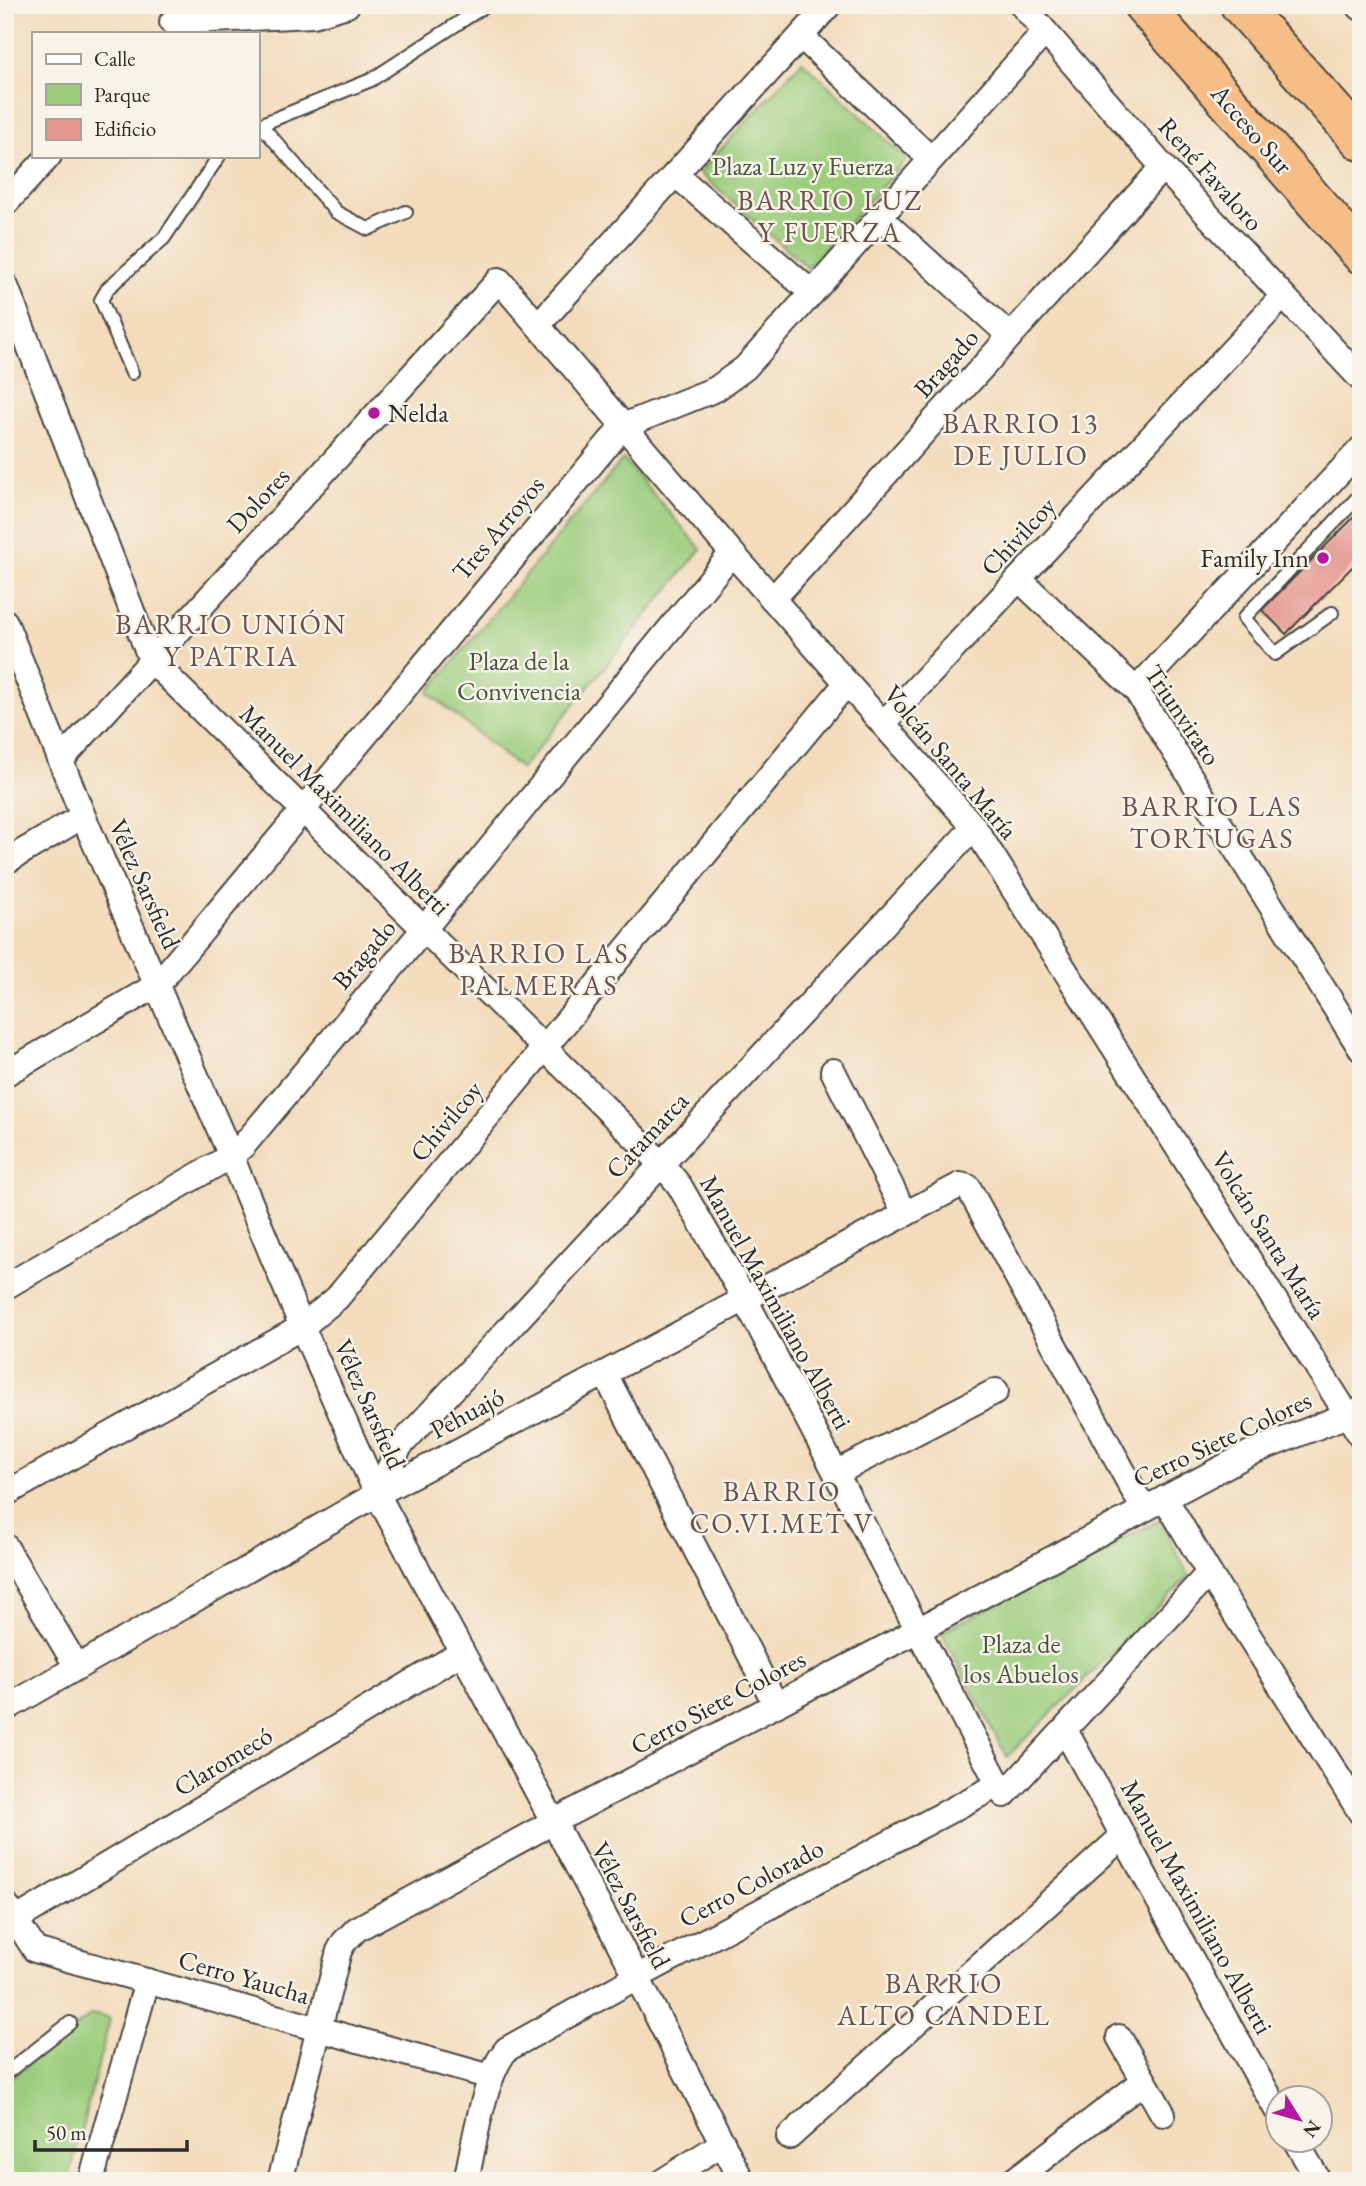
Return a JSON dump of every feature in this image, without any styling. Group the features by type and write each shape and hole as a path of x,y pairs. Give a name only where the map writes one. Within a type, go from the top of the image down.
{"highway":[{"name":"Acceso Sur","path":"1143,5 1361,254"},
{"path":"1240,5 1361,141"}],"street":[{"path":"175,23 313,15 347,5"},
{"path":"538,325 829,5"},
{"name":"René Favaloro","path":"1022,5 1163,167 1361,379"},
{"name":"Tres Arroyos","path":"5,1074 157,985 623,426 716,389 745,368 1045,32"},
{"path":"801,36 931,159"},
{"path":"5,204 47,158"},
{"name":"Bragado","path":"773,599 1163,167"},
{"path":"675,174 812,293"},
{"path":"879,217 1010,336"},
{"name":"Volcán Santa María","path":"499,280 732,553 974,827 1354,1412 1361,1436"},
{"name":"Dolores","path":"61,760 499,280"},
{"name":"Manuel Maximiliano Alberti","path":"5,284 151,660 661,1163 679,1185 745,1299 1001,1790"},
{"name":"Chivilcoy","path":"883,724 1283,296"},
{"path":"1136,690 1361,449"},
{"name":"Bragado","path":"5,1287 231,1156 243,1146 732,553"},
{"name":"Triunvirato","path":"1019,579 1136,690 1361,1049"},
{"name":"Vélez Sarsfield","path":"5,622 10,648 61,760 302,1327 377,1494 637,1977 742,2181"},
{"name":"Chivilcoy","path":"5,1494 302,1327 337,1298 846,684"},
{"path":"5,862 83,816"},
{"name":"Catamarca","path":"377,1494 400,1446 974,827"},
{"path":"833,1071 905,1214"},
{"name":"Pehuajó","path":"5,1709 377,1494 960,1185 965,1185 1154,1503"},
{"path":"605,1374 776,1705"},
{"path":"836,1473 996,1391"},
{"name":"Cerro Siete Colores","path":"280,2181 339,1951 350,1935 365,1923 1250,1452 1354,1412"},
{"path":"1154,1503 1209,1573 1361,1814"},
{"path":"5,1546 77,1667"},
{"name":"Cerro Colorado","path":"466,2181 491,2077 500,2057 507,2049 637,1977 1001,1790 1065,1730 1209,1573"},
{"name":"Claromecó","path":"10,1911 461,1653"},
{"name":"Manuel Maximiliano Alberti","path":"1065,1730 1264,2085"},
{"path":"789,2137 1123,1836"},
{"name":"Cerro Yaucha","path":"10,1911 35,1950 491,2077"},
{"path":"91,2181 146,1981"},
{"path":"1119,2037 1163,2114"},
{"path":"1013,2181 1144,2081"},
{"path":"663,2181 723,2143"},
{"path":"1303,2154 1319,2181"}],"lane":[{"path":"405,212 368,229 336,212 259,125 370,80 486,5"},
{"path":"132,373 101,300 108,288 164,237 218,158"},
{"path":"1332,613 1275,654 1244,618 1361,494"},
{"path":"5,2074 70,2023"}],"green space":[{"name":"Plaza Luz y Fuerza","path":"802,61 907,159 808,268 699,173"},
{"name":"Plaza de la Convivencia","path":"623,459 701,549 521,769 428,692"},
{"name":"Plaza de los Abuelos","path":"1160,1520 1189,1576 1007,1757 941,1632"},
{"path":"92,2014 110,2019 68,2181 5,2181 5,2082"}],"building":[{"path":"1361,510 1361,558 1286,634 1262,610"}],"place":[{"name":"Nelda","path":"374,413"},
{"name":"Family Inn","path":"1323,558"}],"district":[{"name":"BARRIO LUZ Y FUERZA","path":"830,216"},
{"name":"BARRIO 13 DE JULIO","path":"1021,439"},
{"name":"BARRIO UNIÓN Y PATRIA","path":"231,640"},
{"name":"BARRIO LAS TORTUGAS","path":"1212,822"},
{"name":"BARRIO LAS PALMERAS","path":"539,969"},
{"name":"BARRIO CO.VI.MET V","path":"782,1507"},
{"name":"BARRIO ALTO CANDEL","path":"944,1999"}]}
